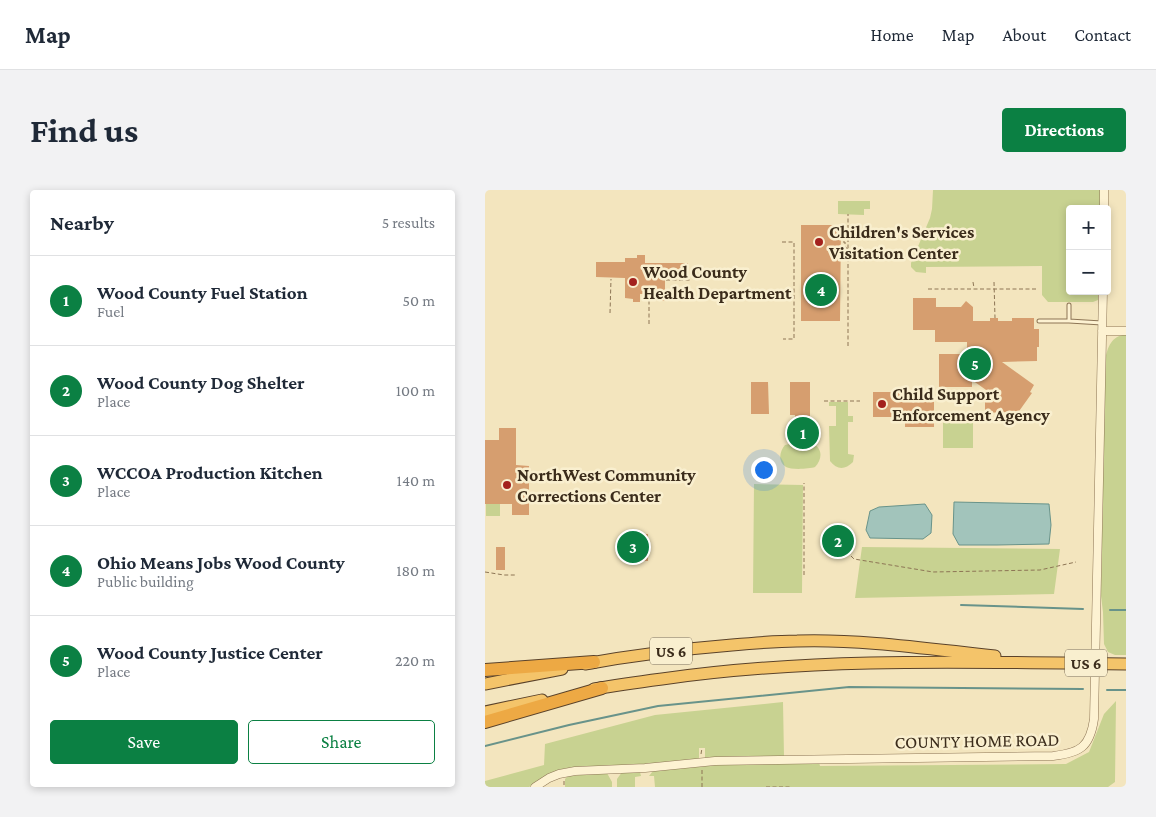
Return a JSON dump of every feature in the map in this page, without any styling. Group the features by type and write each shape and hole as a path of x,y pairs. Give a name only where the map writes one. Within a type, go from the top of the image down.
{"highway":[{"name":"US 6","path":"485,684 594,662 701,647 798,640 895,646 1046,662"},
{"path":"485,670 594,662"},
{"name":"US 6","path":"485,712 602,688 707,672 789,666 893,663 1046,662 1126,664"},
{"path":"485,722 602,688"}],"street":[{"path":"1104,190 1104,205"},
{"name":"COUNTY HOME ROAD","path":"535,787 559,774 575,771 645,768 715,761 1053,756 1075,752 1084,746 1092,732 1094,719 1103,295"},
{"path":"1102,327 1126,331"}],"lane":[{"path":"1069,305 1069,321"},
{"path":"1039,321 1069,321 1102,327"}],"path":[{"path":"848,214 848,346"},
{"path":"848,233 861,233 861,235"},
{"path":"782,242 794,242 793,339 783,339"},
{"path":"848,242 844,242 848,250"},
{"path":"611,278 611,313"},
{"path":"667,280 691,280"},
{"path":"973,282 974,289"},
{"path":"995,282 995,318"},
{"path":"928,289 1036,289"},
{"path":"649,296 649,324"},
{"path":"824,401 860,400"},
{"path":"803,575 804,483"},
{"path":"851,556 854,559 933,572 1040,570 1076,562"},
{"path":"485,572 515,575"},
{"path":"766,787 791,787"}],"green space":[{"path":"933,190 1100,190 1100,205 1066,205 1066,295 1098,295 1098,300 1093,302 1048,302 1042,295 1042,266 926,267 926,273 916,272 911,267 911,263 932,209"},
{"path":"838,201 870,201 870,209 864,209 864,215 838,214"},
{"path":"1126,334 1126,655 1115,655 1108,652 1104,644 1101,596 1105,360 1111,343 1117,337"},
{"path":"829,402 848,402 848,416 853,416 853,422 848,422 848,454 854,455 853,462 844,468 835,466 830,461 829,426 836,426 836,406 829,406"},
{"path":"943,414 973,414 973,448 943,448"},
{"path":"810,443 817,447 820,453 818,464 815,467 792,469 783,465 780,456 785,445"},
{"path":"754,484 803,485 802,593 753,593"},
{"path":"486,504 500,504 500,516 486,516"},
{"path":"862,547 1060,549 1054,594 855,598"},
{"path":"1116,701 1115,782 1108,787 655,787 654,776 649,776 653,771 716,765 819,762 820,766 1066,764 1089,752 1104,714"},
{"path":"783,702 784,756 705,758 705,748 699,748 699,759 635,765 575,767 552,773 529,787 485,787 485,781 544,765 545,744 655,715"},
{"path":"622,772 640,772 641,776 635,777 635,787 617,787 617,779"},
{"path":"607,773 612,782 612,787 565,787 565,779 568,776"}],"water":[{"path":"954,502 1049,504 1051,525 1049,544 959,545 953,534"},
{"path":"925,504 932,515 931,533 923,539 870,538 866,530 870,511 879,507"}],"building":[{"path":"801,225 841,225 840,321 801,321"},
{"name":"Wood County Health Department","path":"637,255 645,255 645,263 688,263 687,278 665,277 665,301 651,301 651,294 640,294 640,302 633,302 633,299 625,298 625,278 596,277 596,262 625,262 625,258 637,258"},
{"path":"913,298 936,298 936,307 961,307 966,301 973,307 973,321 990,321 990,318 998,318 998,321 1012,321 1012,318 1034,318 1034,329 1039,329 1037,361 1002,362 1034,385 1030,392 1032,393 1017,414 1012,411 1010,414 1007,412 985,413 985,398 989,392 972,380 972,387 939,387 939,354 967,354 967,342 935,342 935,330 913,330"},
{"path":"751,382 768,382 769,414 751,414"},
{"path":"790,382 810,382 810,441 795,441 795,415 790,415"},
{"path":"873,392 904,392 904,396 934,396 934,427 905,427 905,417 873,417"},
{"name":"NorthWest Community Corrections Center","path":"499,428 516,428 516,465 529,466 529,515 512,515 512,504 485,504 485,440 499,440"},
{"path":"632,534 648,534 648,561 633,561 633,555 618,555 618,540 632,540"},
{"path":"826,534 850,535 850,549 826,548"},
{"path":"496,547 505,547 505,570 496,570"}],"waterway":[{"path":"961,605 1083,609"},
{"path":"1110,610 1126,610"},
{"path":"485,746 569,725 658,706 849,687 1083,689"},
{"path":"1107,690 1126,690"}],"place":[{"name":"Children's Services Visitation Center","path":"819,242"},
{"name":"Wood County Health Department","path":"633,282"},
{"name":"Ohio Means Jobs Wood County","path":"821,290"},
{"name":"Wood County Justice Center","path":"975,364"},
{"name":"Child Support Enforcement Agency","path":"882,404"},
{"name":"Wood County Fuel Station","path":"803,433"},
{"name":"NorthWest Community Corrections Center","path":"507,485"},
{"name":"Wood County Dog Shelter","path":"838,541"},
{"name":"WCCOA Production Kitchen","path":"633,547"}]}
